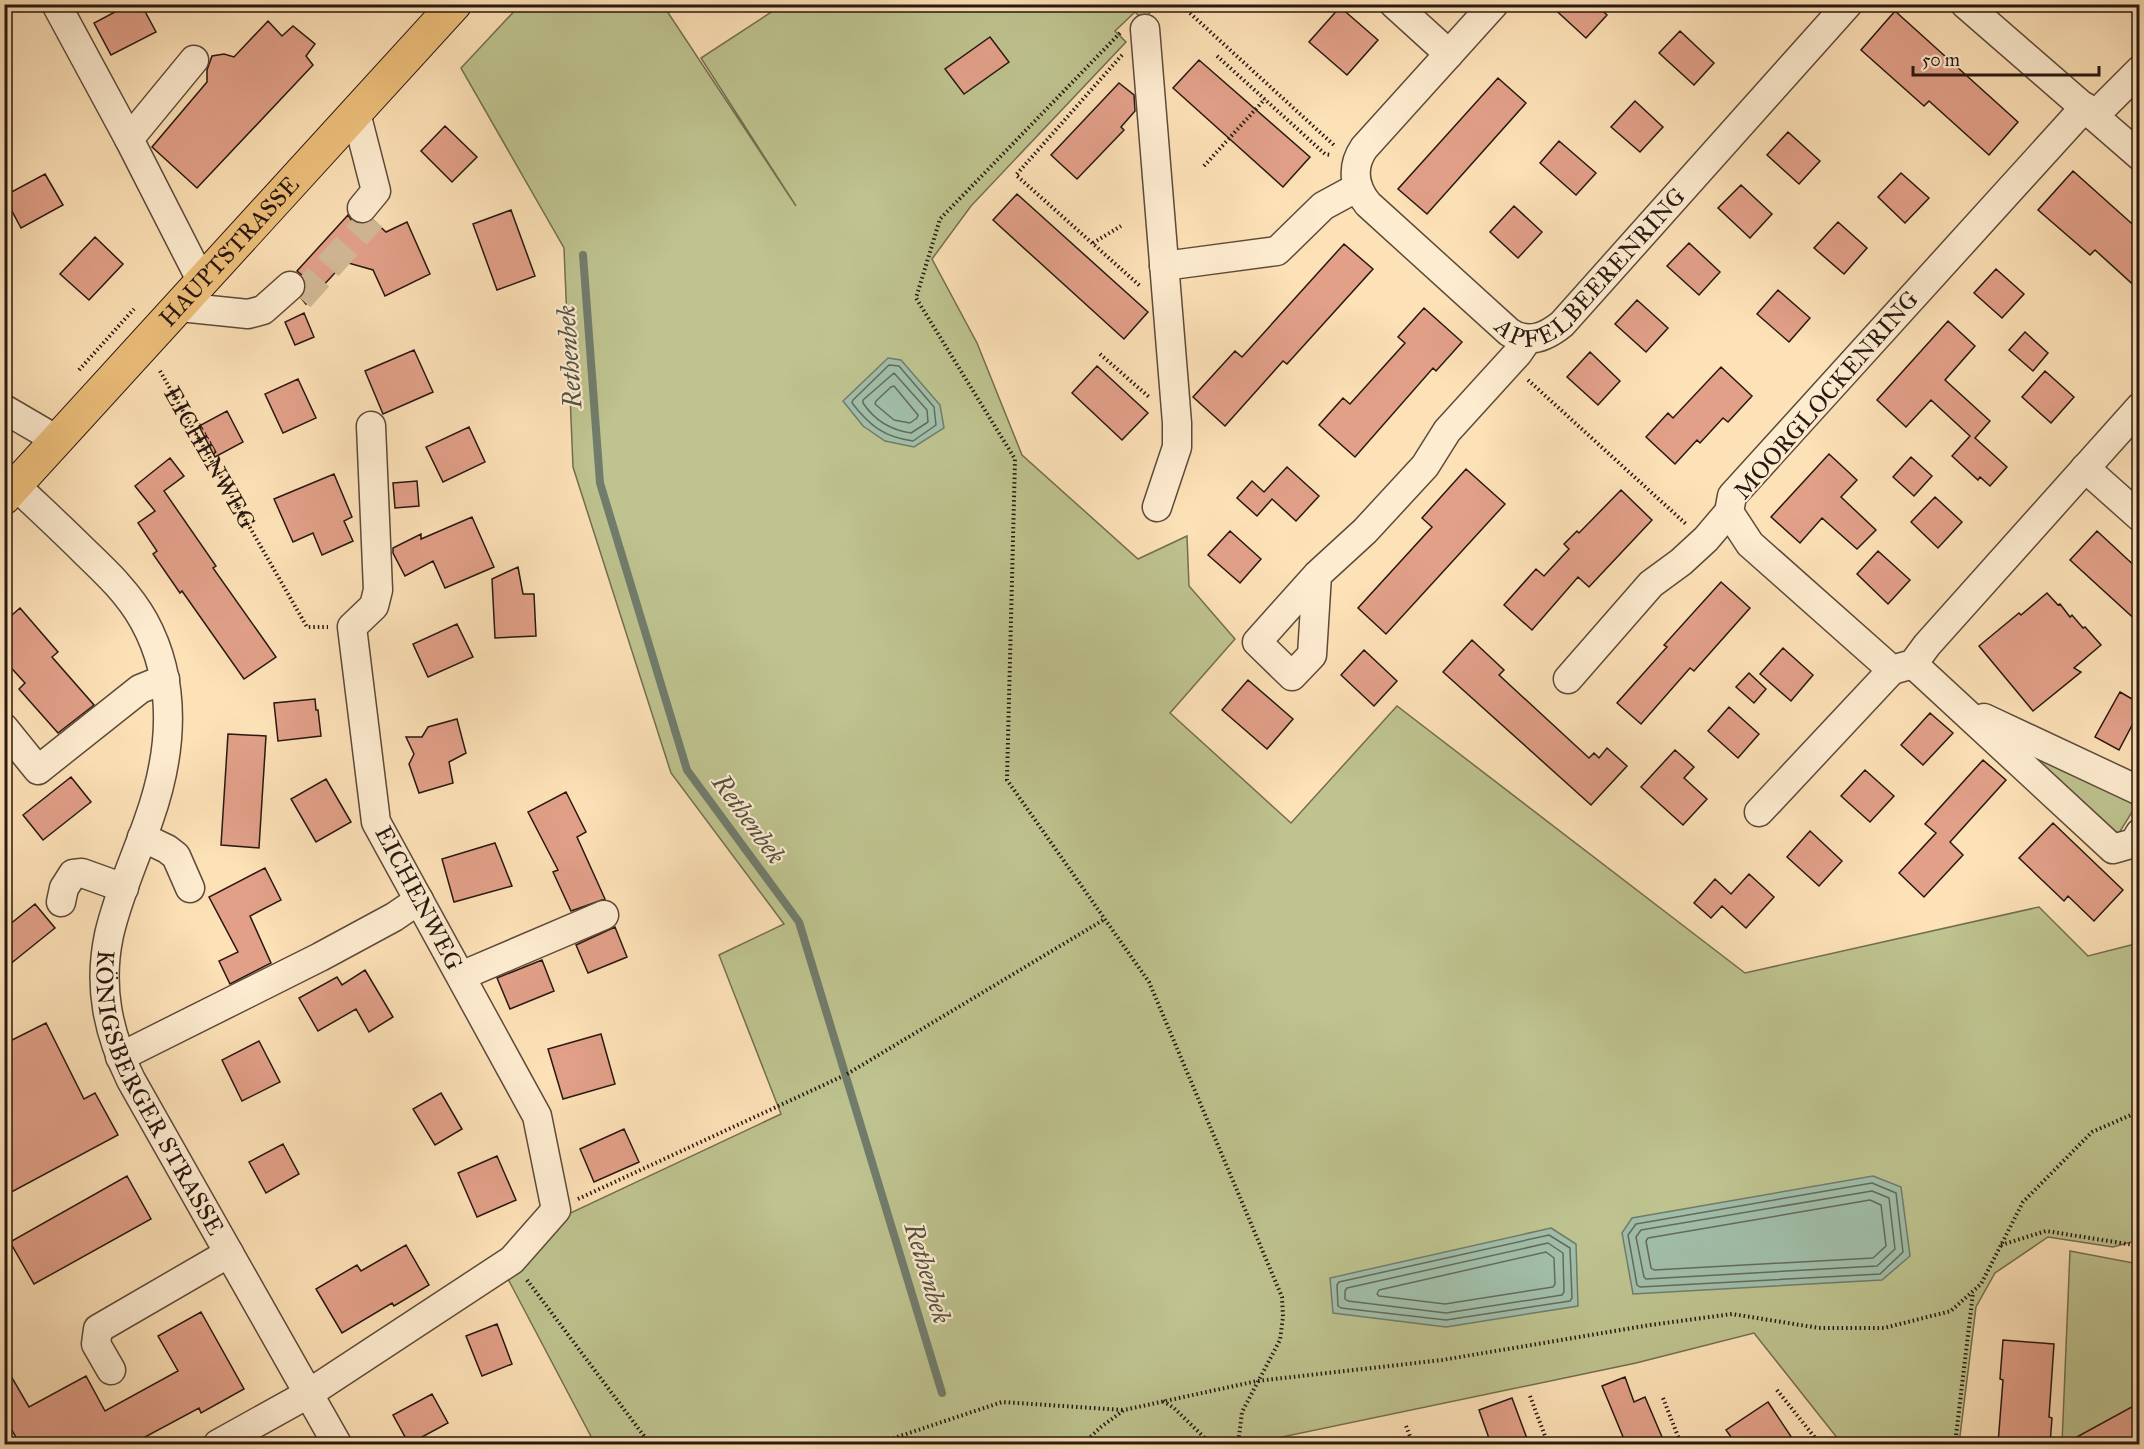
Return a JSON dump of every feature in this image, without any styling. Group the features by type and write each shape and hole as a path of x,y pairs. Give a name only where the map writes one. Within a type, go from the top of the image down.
{"main road":[{"name":"HAUPTSTRASSE","path":"10,492 455,4"}],"street":[{"path":"56,4 129,139 202,282"},
{"path":"1394,4 1449,54"},
{"path":"1164,266 1277,251 1323,206 1358,187 1356,173 1344,157 1364,148 1494,4"},
{"name":"APFELBEERENRING","path":"1358,187 1368,204 1509,332 1520,338 1540,338 1562,324 1848,4"},
{"path":"1965,4 2139,156"},
{"path":"1134,29 1164,266 1177,423 1177,447 1157,507"},
{"path":"129,139 194,60"},
{"name":"MOORGLOCKENRING","path":"2139,70 2090,112 1732,496 1729,512 1750,544 1903,667 1957,706 2113,849 2134,843 2139,832"},
{"path":"356,113 370,206"},
{"path":"180,307 249,314 263,310 295,292"},
{"path":"1317,575 1365,531 1425,466 1447,431 1509,363 1527,339"},
{"path":"1759,812 1927,645 2139,406"},
{"path":"4,409 57,440"},
{"path":"352,627 374,606 378,590 371,426"},
{"path":"2085,468 2139,518"},
{"name":"KÖNIGSBERGER STRASSE","path":"10,492 57,524 124,591 152,637 165,679 168,709 167,746 153,806 109,936 105,975 111,1034 131,1080 337,1444"},
{"path":"1568,679 1651,584 1681,562 1706,539 1729,512"},
{"name":"EICHENWEG","path":"352,627 376,822 537,1116 556,1209"},
{"path":"4,728 38,770 140,689 165,679"},
{"path":"1957,706 2139,791"},
{"path":"142,837 176,856 190,888"},
{"path":"61,902 64,888 73,874 82,873 124,888"},
{"path":"120,1058 329,952 394,917 419,900"},
{"path":"461,976 604,915"},
{"path":"218,1444 308,1394 512,1260 556,1209"},
{"path":"111,1370 96,1344 98,1329 229,1253"}],"path":[{"path":"1180,4 1344,157"},
{"path":"1134,29 1016,175 1168,310"},
{"path":"1134,29 940,219 916,298 1015,459 1007,780 1149,982 1282,1297 1283,1317 1280,1340 1242,1412 1238,1444"},
{"path":"1217,56 1325,154 1344,157"},
{"path":"1204,166 1265,99"},
{"path":"1093,243 1121,226"},
{"name":"EICHENWEG","path":"144,344 307,627 352,627"},
{"path":"1100,354 1177,423"},
{"path":"1509,363 1678,518 1706,539"},
{"path":"556,1209 845,1075 1105,919"},
{"path":"876,1444 1002,1402 1124,1410 1257,1382 1442,1360 1650,1325 1732,1314 1819,1328 1884,1328 1951,1311 1981,1284 2023,1202 2092,1132 2139,1111"},
{"path":"2000,1246 2046,1231 2139,1246"},
{"path":"512,1260 651,1444"},
{"path":"1955,1444 1973,1292"},
{"path":"1777,1390 1820,1444"},
{"path":"1530,1396 1548,1444"},
{"path":"1663,1398 1681,1444"},
{"path":"1162,1401 1174,1408 1211,1444"},
{"path":"1086,1444 1087,1440 1101,1427 1124,1410"},
{"path":"1406,1426 1413,1444"}],"green space":[{"path":"520,5 663,5 796,206 701,58 782,5 1157,5 1143,20 1135,12 1115,31 1126,42 971,206 932,259 977,343 1022,455 1138,559 1187,536 1189,586 1235,639 1170,713 1291,823 1397,706 1745,973 2039,907 2088,956 2139,943 2139,1240 2113,1247 2048,1237 1995,1273 1976,1307 1959,1444 1842,1444 1754,1333 1636,1363 1249,1444 595,1444 508,1279 564,1216 781,1114 719,955 784,924 671,773 573,467 564,248 461,68"},
{"path":"2020,742 2129,797 2134,809 2119,833 2111,836 2032,758"},
{"path":"2070,1251 2139,1264 2139,1444 2062,1444"}],"water":[{"path":"888,358 901,360 940,405 944,428 914,447 885,441 863,426 843,401"},
{"path":"1873,1176 1901,1187 1910,1256 1882,1280 1633,1294 1622,1233 1632,1218"},
{"path":"1551,1228 1576,1244 1578,1306 1446,1327 1333,1313 1330,1278"}],"building":[{"path":"130,4 141,4 156,32 111,55 94,23"},
{"path":"1549,4 1596,4 1607,15 1586,38"},
{"path":"1340,7 1378,40 1347,75 1309,42"},
{"path":"1895,11 2018,122 1989,155 1929,101 1924,106 1861,50"},
{"path":"268,21 282,36 293,26 315,44 306,56 313,65 197,188 152,147 207,82 207,70 212,56 224,54 234,57"},
{"path":"1680,31 1714,63 1694,85 1659,53"},
{"path":"990,37 1009,62 964,94 945,69"},
{"path":"1199,60 1310,157 1283,187 1173,88"},
{"path":"1498,78 1526,103 1427,214 1398,189"},
{"path":"1119,83 1134,95 1135,111 1121,127 1124,130 1077,179 1051,155"},
{"path":"1635,101 1663,127 1640,152 1611,127"},
{"path":"445,126 477,157 452,182 421,151"},
{"path":"1788,132 1820,161 1799,184 1767,155"},
{"path":"1559,141 1596,173 1576,195 1540,163"},
{"path":"2073,171 2139,230 2139,290 2095,250 2090,255 2038,210"},
{"path":"1901,173 1929,198 1905,223 1878,197"},
{"path":"45,174 63,205 21,228 4,196"},
{"path":"1741,185 1772,214 1750,238 1718,208"},
{"path":"1017,194 1148,312 1124,339 993,220"},
{"path":"1514,206 1542,232 1518,258 1490,232"},
{"path":"511,210 535,276 497,290 473,224"},
{"path":"348,215 352,221 360,224 367,224 373,220 386,232 407,222 430,274 385,296 373,270 345,262 306,304 301,298 306,291 306,282 297,271"},
{"path":"1838,222 1867,248 1844,274 1814,248"},
{"path":"95,237 123,264 89,300 60,274"},
{"path":"1689,243 1720,272 1699,295 1667,266"},
{"path":"1344,244 1373,269 1287,364 1283,361 1225,426 1193,397 1235,351 1242,357"},
{"path":"1996,269 2024,294 2002,318 1974,293"},
{"path":"1778,290 1810,318 1789,342 1757,314"},
{"path":"1637,300 1668,328 1646,352 1615,324"},
{"path":"1424,308 1462,342 1436,371 1433,368 1355,457 1319,425 1343,398 1350,404 1405,343 1398,337"},
{"path":"304,313 314,337 295,345 285,322"},
{"path":"1948,321 1975,346 1945,380 1990,421 1975,438 2007,467 1990,486 1980,477 1978,480 1952,456 1970,436 1931,400 1906,427 1877,400"},
{"path":"2025,332 2048,353 2033,371 2009,350"},
{"path":"414,350 433,392 383,414 365,371"},
{"path":"1590,352 1620,381 1598,405 1567,377"},
{"path":"1097,366 1148,413 1122,440 1072,393"},
{"path":"1721,367 1752,396 1728,422 1723,418 1700,443 1697,440 1675,464 1646,437 1668,413 1673,418"},
{"path":"2045,371 2074,397 2051,423 2022,397"},
{"path":"298,379 316,418 283,433 265,394"},
{"path":"227,411 243,442 215,457 199,426"},
{"path":"469,427 485,462 443,482 426,447"},
{"path":"1829,454 1857,480 1841,497 1876,530 1857,549 1822,518 1800,543 1771,517"},
{"path":"1911,457 1932,476 1914,496 1893,477"},
{"path":"170,458 184,476 164,491 216,566 213,568 276,657 244,679 153,554 157,551 138,523 155,511 135,486"},
{"path":"1287,467 1319,496 1296,521 1272,499 1257,516 1237,498 1252,481 1264,492"},
{"path":"1466,469 1505,504 1386,634 1358,608 1432,527 1422,518"},
{"path":"334,474 352,517 344,521 353,541 322,555 313,533 293,542 274,499"},
{"path":"417,481 419,506 395,508 393,483"},
{"path":"1621,490 1652,520 1589,587 1578,577 1532,630 1504,605 1536,569 1544,576 1569,549 1564,544 1577,531 1579,533"},
{"path":"1935,497 1962,522 1938,548 1911,522"},
{"path":"472,517 494,567 445,588 433,561 405,576 393,553 393,548 421,534 421,539"},
{"path":"1230,531 1261,559 1240,583 1208,555"},
{"path":"2097,531 2139,570 2139,623 2070,560"},
{"path":"1878,551 1910,580 1888,604 1857,574"},
{"path":"518,567 523,594 534,594 536,636 495,638 492,579"},
{"path":"1721,582 1750,608 1694,671 1690,668 1641,724 1617,703 1667,647 1664,645"},
{"path":"2047,593 2070,617 2072,615 2083,628 2085,627 2101,645 2074,668 2081,672 2033,711 1979,646"},
{"path":"20,608 58,652 52,657 94,705 58,733 19,689 25,683 4,660 4,622"},
{"path":"457,624 473,657 428,677 413,644"},
{"path":"1472,640 1504,670 1499,675 1589,758 1594,753 1599,758 1607,748 1627,766 1591,805 1443,672"},
{"path":"1783,648 1813,675 1791,701 1760,674"},
{"path":"1364,650 1397,681 1374,706 1341,675"},
{"path":"1749,673 1766,689 1754,703 1736,687"},
{"path":"1248,680 1293,719 1267,749 1222,710"},
{"path":"2120,692 2139,703 2139,712 2119,750 2095,737"},
{"path":"315,699 321,736 278,741 274,703"},
{"path":"1729,707 1759,734 1738,758 1708,731"},
{"path":"1930,713 1953,733 1923,765 1901,745"},
{"path":"457,719 466,753 449,762 453,783 419,793 409,764 414,754 406,737 422,737 428,727"},
{"path":"228,734 266,736 259,848 221,845"},
{"path":"1675,750 1694,767 1684,778 1707,799 1683,825 1641,787"},
{"path":"1983,760 2006,780 1950,842 1963,855 1924,897 1899,873 1936,833 1925,824"},
{"path":"1865,770 1894,796 1870,822 1841,796"},
{"path":"71,777 91,802 43,840 23,815"},
{"path":"326,779 351,822 316,842 291,799"},
{"path":"566,792 586,832 577,837 605,899 571,911 553,872 558,870 528,812"},
{"path":"2053,823 2123,890 2094,921 2068,896 2064,901 2019,858"},
{"path":"1810,831 1842,861 1819,886 1787,857"},
{"path":"495,843 512,886 454,902 442,859"},
{"path":"265,868 281,900 250,916 271,963 230,984 219,961 238,952 209,897"},
{"path":"1749,874 1774,897 1746,928 1722,906 1711,918 1694,903 1715,879 1731,894"},
{"path":"35,904 55,928 4,969 4,929"},
{"path":"615,927 627,957 588,973 576,945"},
{"path":"542,960 554,991 510,1009 497,978"},
{"path":"365,970 393,1017 369,1032 356,1009 318,1031 299,998 337,977 342,985"},
{"path":"46,1023 84,1099 95,1093 118,1135 4,1196 4,1044"},
{"path":"601,1034 615,1084 563,1099 548,1049"},
{"path":"259,1041 280,1082 242,1101 222,1060"},
{"path":"441,1093 462,1129 435,1145 413,1109"},
{"path":"624,1129 639,1162 594,1182 580,1149"},
{"path":"283,1144 299,1174 266,1193 249,1162"},
{"path":"497,1156 516,1200 477,1217 458,1173"},
{"path":"127,1176 151,1219 34,1284 10,1242"},
{"path":"406,1245 429,1285 394,1306 392,1303 342,1333 316,1289 357,1265 361,1271"},
{"path":"201,1312 244,1389 201,1413 199,1408 132,1444 20,1444 4,1417 4,1364 29,1407 86,1376 105,1411 178,1371 158,1336"},
{"path":"497,1324 512,1364 482,1376 466,1336"},
{"path":"2003,1340 2054,1344 2049,1417 2052,1418 2050,1444 1998,1444 2003,1380 2000,1379"},
{"path":"1625,1377 1634,1402 1645,1397 1665,1444 1626,1444 1602,1386"},
{"path":"432,1394 448,1423 409,1444 393,1415"},
{"path":"1512,1398 1529,1444 1491,1444 1479,1410"},
{"path":"1768,1402 1796,1444 1736,1444 1726,1430"},
{"path":"2139,1403 2139,1444 2064,1444"}],"waterway":[{"name":"Rethenbek","path":"583,255 600,483 687,770 799,922 942,1393"}],"tunnel":[{"path":"300,298 372,218"}]}
